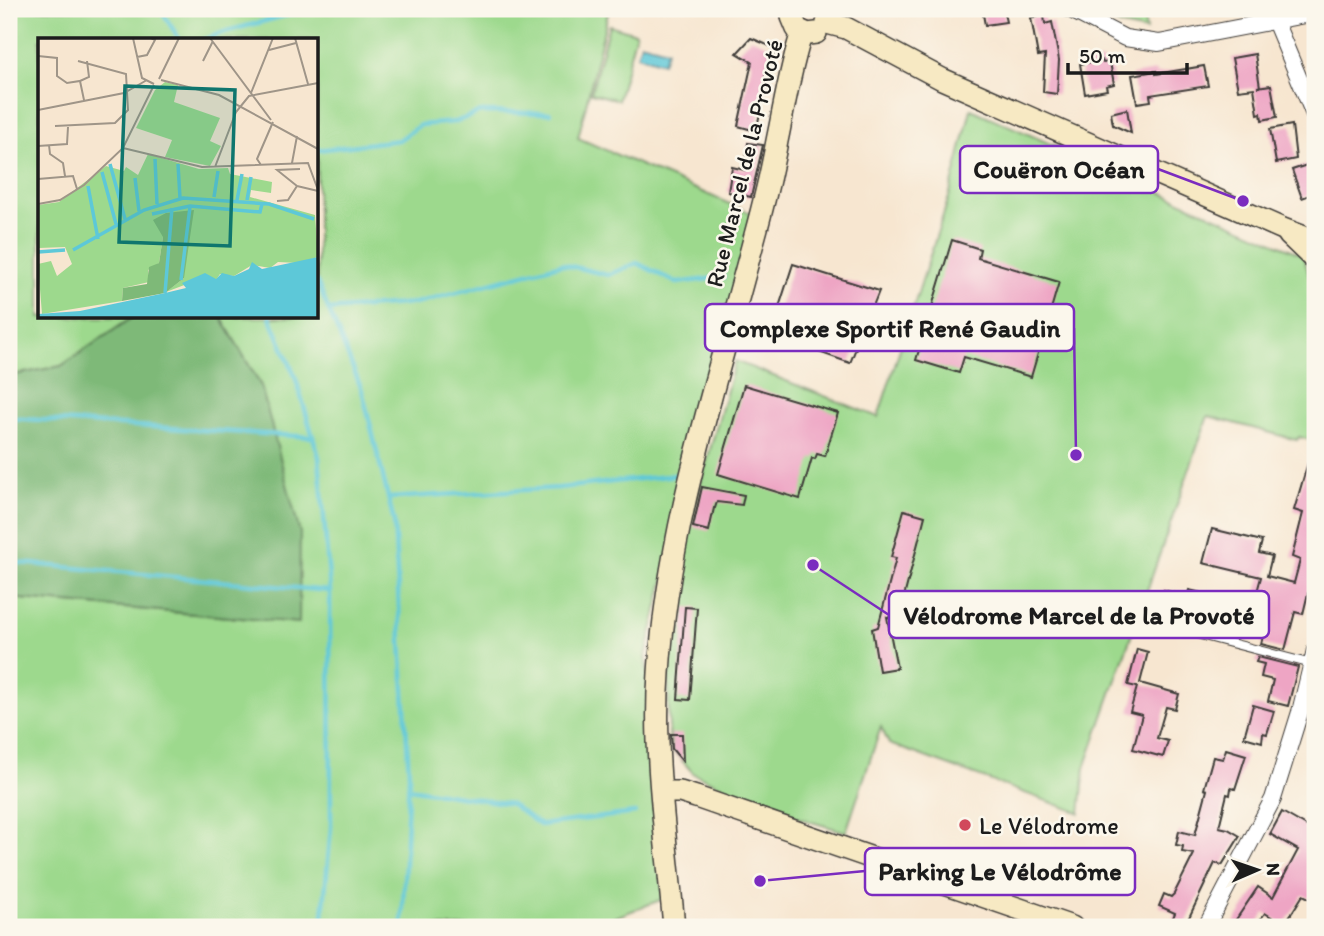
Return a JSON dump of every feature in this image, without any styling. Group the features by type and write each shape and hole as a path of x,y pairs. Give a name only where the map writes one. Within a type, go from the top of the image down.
{"main road":[{"path":"793,9 793,24 802,33 814,34 824,28 827,16 942,79 1315,241"},
{"name":"Rue Marcel de la Provoté","path":"674,927 658,736 659,674 672,558 767,186 791,64 802,33"},
{"path":"1283,229 1315,260"},
{"path":"663,792 680,792 1072,927"}],"street":[{"path":"1069,9 1125,38 1158,43 1271,14 1315,13"},
{"path":"1271,14 1315,117"},
{"path":"1206,927 1273,799 1314,657"}],"lane":[{"path":"1200,635 1314,657"}],"green space":[{"path":"9,9 609,9 578,138 753,214 646,655 663,899 613,918 611,927 9,927 9,598 299,623 261,386 222,318 318,318 318,38 38,38 38,318 132,318 61,366 9,376"},
{"path":"1108,9 1143,9 1146,31 1122,26 1104,18"},
{"path":"609,25 636,33 618,100 591,93"},
{"path":"971,109 1303,255 1315,294 1315,441 1299,437 1297,440 1208,416 1085,768 1080,813 889,744 881,727 846,832 788,815 694,774 670,747 671,635 680,568 735,361 878,417 949,197"},
{"path":"132,318 222,318 261,386 300,533 299,623 9,598 9,376 61,366"}],"water":[{"path":"641,43 667,50 663,63 637,55"}],"building":[{"path":"982,9 1003,9 1006,22 985,25"},
{"path":"1044,15 1045,24 1052,22 1059,60 1057,94 1043,92 1045,55 1038,56 1031,18"},
{"path":"751,38 777,49 765,77 768,78 756,131 738,126 752,62 737,53"},
{"path":"1255,54 1260,87 1271,85 1277,117 1262,120 1261,113 1258,114 1254,88 1238,90 1232,58"},
{"path":"1102,60 1103,63 1110,62 1114,84 1106,86 1107,90 1085,94 1080,64"},
{"path":"1204,66 1208,86 1150,95 1151,101 1137,103 1132,75"},
{"path":"1127,109 1131,133 1113,125 1111,113"},
{"path":"1292,125 1296,159 1276,163 1270,129"},
{"path":"748,143 763,145 751,197 728,192 732,167 745,170"},
{"path":"1310,164 1315,179 1315,193 1302,198 1292,170"},
{"path":"952,240 980,249 978,258 1059,282 1031,377 964,357 959,373 916,360"},
{"path":"793,264 879,291 850,363 770,335"},
{"path":"744,385 838,413 825,456 817,454 815,459 812,458 800,499 718,474"},
{"path":"1312,449 1315,449 1315,594 1308,593 1303,614 1295,612 1285,650 1261,644 1265,628 1241,621 1238,632 1230,631 1228,636 1211,631 1216,612 1224,614 1231,601 1253,607 1261,577 1203,563 1212,529 1262,541 1259,553 1272,556 1267,576 1294,583 1300,560 1292,557 1303,513 1294,510"},
{"path":"702,487 744,495 742,505 717,502 709,531 693,527"},
{"path":"904,510 925,516 898,620 887,617 897,668 879,671 872,629 878,627 896,558 891,557"},
{"path":"1164,590 1187,597 1189,590 1202,593 1197,613 1178,608 1173,625 1156,620"},
{"path":"685,607 697,608 690,700 678,699"},
{"path":"1137,649 1148,652 1140,683 1179,694 1175,709 1166,707 1157,738 1168,741 1163,757 1133,749 1142,715 1130,712 1137,687 1128,685"},
{"path":"1258,657 1298,667 1288,706 1268,701 1273,680 1261,677 1264,664 1256,662"},
{"path":"1253,705 1274,711 1267,734 1263,733 1262,742 1244,737"},
{"path":"671,734 682,734 683,762 672,749"},
{"path":"1226,749 1246,755 1235,789 1231,788 1230,795 1227,794 1219,827 1240,836 1222,865 1215,863 1185,926 1172,920 1175,913 1159,906 1164,894 1171,897 1174,894 1194,854 1182,852 1183,846 1176,845 1179,831 1195,835 1213,757 1223,759"},
{"path":"1282,812 1315,831 1315,901 1303,895 1284,925 1265,913 1255,927 1231,927 1258,887 1273,897 1298,850 1270,834"}],"waterway":[{"path":"160,9 179,38"},
{"path":"208,38 310,9"},
{"path":"318,150 399,140 420,125 455,122 481,112 550,113"},
{"path":"328,310 416,303 562,264 608,275 637,263 677,283 724,277"},
{"path":"318,284 362,390 394,522 409,775 402,927"},
{"path":"270,318 295,376 319,457 330,591 331,827 322,927"},
{"path":"9,418 313,437"},
{"path":"388,498 559,488 676,475"},
{"path":"9,562 330,591"},
{"path":"408,788 511,804 540,825 635,813"}],"place":[{"name":"Couëron Océan","path":"1243,201"},
{"name":"Complexe Sportif René Gaudin","path":"1076,455"},
{"name":"Vélodrome Marcel de la Provoté","path":"813,565"},
{"name":"Le Vélodrome","path":"965,825"},
{"name":"Parking Le Vélodrôme","path":"760,881"}]}
